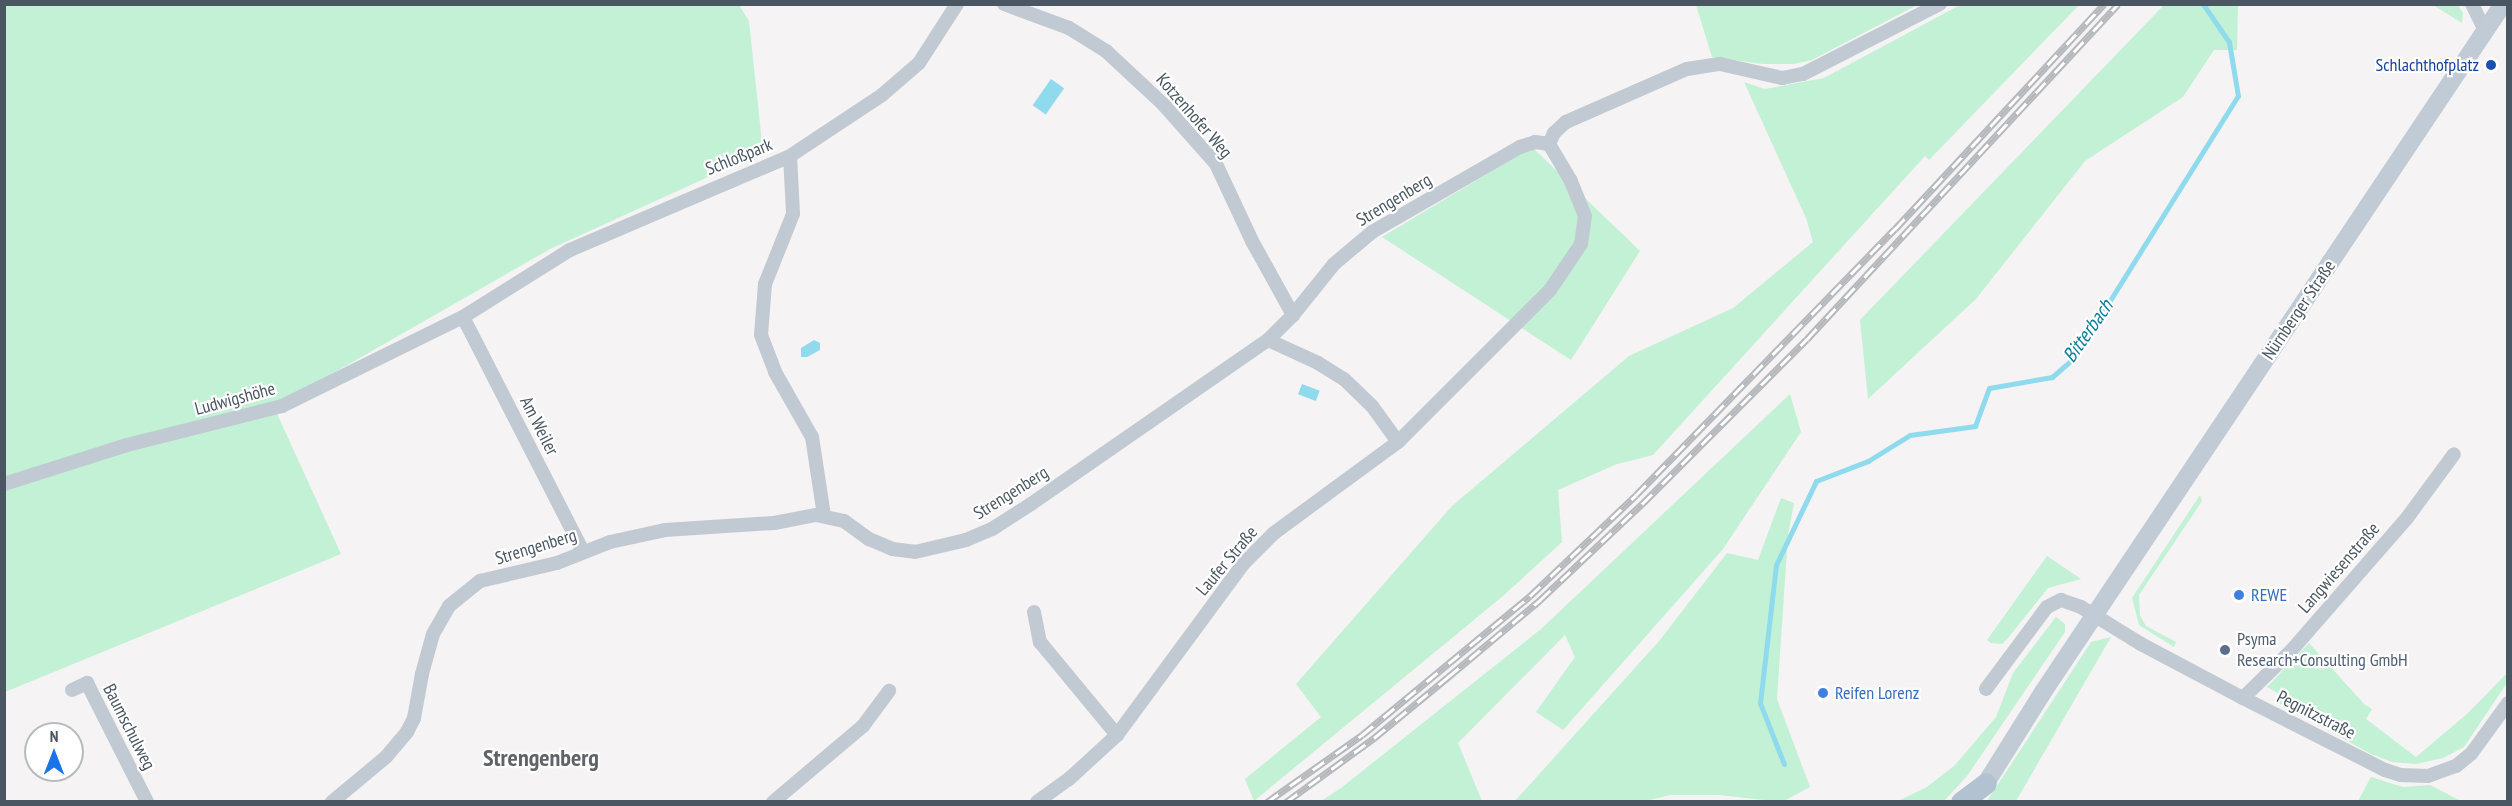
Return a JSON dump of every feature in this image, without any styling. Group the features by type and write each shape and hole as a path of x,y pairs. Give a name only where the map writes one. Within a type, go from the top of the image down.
{"main road":[{"name":"Nürnberger Straße","path":"1986,783 2043,692 2503,4"},
{"path":"1961,801 1986,783"},
{"path":"1974,801 1986,783"}],"street":[{"path":"790,156 882,95 919,63 957,4"},
{"name":"Kotzenhofer Weg","path":"1004,4 1068,28 1106,51 1164,104 1216,164 1251,241 1293,315"},
{"path":"1549,144 1554,133 1566,122 1687,69 1720,64 1782,78 1803,74 1940,4"},
{"path":"2472,4 2485,31"},
{"name":"Strengenberg","path":"332,801 386,757 407,732 414,718 422,674 434,634 453,602 480,581 537,568 610,542 665,530 774,523 824,515 844,521 869,538 892,549 915,552 966,540 992,529 1031,504 1268,340 1293,315 1334,264 1372,232 1520,147 1536,142 1549,144"},
{"name":"Laufer Straße","path":"1037,801 1068,779 1117,735 1244,562 1274,533 1398,442 1550,290 1581,244 1585,216 1582,204 1549,144"},
{"name":"Schloßpark","path":"463,317 570,250 790,156 793,214 765,284 760,334 775,372 812,437 824,515"},
{"name":"Ludwigshöhe","path":"4,484 127,445 282,406 463,317"},
{"name":"Am Weiler","path":"463,317 583,552"},
{"path":"1268,340 1318,363 1344,379 1372,406 1398,442"},
{"name":"Langwiesenstraße","path":"2243,698 2290,651 2407,518 2454,454"},
{"path":"1986,689 2047,606 2061,600 2094,616"},
{"path":"1034,612 1040,642 1117,735"},
{"name":"Pegnitzstraße","path":"2094,616 2243,698 2385,770 2400,775 2419,776 2456,766 2471,754 2508,703"},
{"name":"Baumschulweg","path":"72,690 87,683 147,801"},
{"path":"773,801 863,726 890,691"}],"green space":[{"path":"5,5 739,5 749,21 763,152 550,249 274,407 341,554 5,692"},
{"path":"1696,5 1917,5 1812,60 1794,64 1763,64 1712,57"},
{"path":"1960,5 2079,5 1929,160 1925,156 1653,455 1617,464 1558,490 1562,542 1503,596 1254,801 1245,779 1321,717 1296,684 1452,506 1629,356 1733,308 1813,242 1806,218 1744,82 1765,89 1824,78"},
{"path":"2164,5 2238,5 2237,50 2214,50 2183,97 2085,161 1976,299 1868,399 1860,320"},
{"path":"2433,5 2458,5 2463,13 2462,23"},
{"path":"1532,147 1640,251 1571,360 1382,237"},
{"path":"1790,394 1801,432 1723,549 1563,730 1536,712 1575,657 1565,635 1458,743 1482,801 1321,801 1341,788 1541,629"},
{"path":"2200,495 2202,501 2139,595 2140,616 2146,626 2176,642 2174,647 2139,625 2132,598"},
{"path":"1781,498 1794,503 1788,535 1777,699 1810,787 1782,802 1719,795 1670,795 1642,802 1515,801 1660,640 1727,553 1758,560"},
{"path":"2047,556 2081,579 2048,588 2002,644 1991,643 1987,640"},
{"path":"2056,617 2065,624 2065,632 1967,776 1944,801 1898,801 1927,787 1955,765 1996,717 2013,673"},
{"path":"2111,637 2016,801 1987,801 2091,642"},
{"path":"2309,643 2364,704 2372,709 2366,719 2416,757 2467,714 2507,673 2507,683 2464,747 2443,758 2416,764 2392,762 2371,754 2279,703 2283,696 2267,687"},
{"path":"2371,777 2403,787 2430,785 2461,801 2358,801"}],"water":[{"path":"1051,79 1064,88 1046,114 1033,105"},
{"path":"814,340 820,343 820,350 807,357 801,357 801,348"},
{"path":"1302,384 1320,391 1316,401 1298,394"}],"waterway":[{"name":"Bitterbach","path":"1784,764 1760,703 1776,565 1816,481 1868,461 1910,435 1975,426 1989,388 2052,377 2074,358 2238,96 2229,42 2203,4"}],"railway":[{"path":"1267,802 1362,735 1530,596 1636,495 1895,229 2104,4"},
{"path":"1286,802 1374,738 1540,600 1642,504 1807,339 2118,4"}],"place":[{"name":"Schlachthofplatz","path":"2491,65"},
{"name":"REWE","path":"2239,595"},
{"name":"Psyma Research+Consulting GmbH","path":"2225,650"},
{"name":"Reifen Lorenz","path":"1823,693"}],"district":[{"name":"Strengenberg","path":"541,758"}]}
